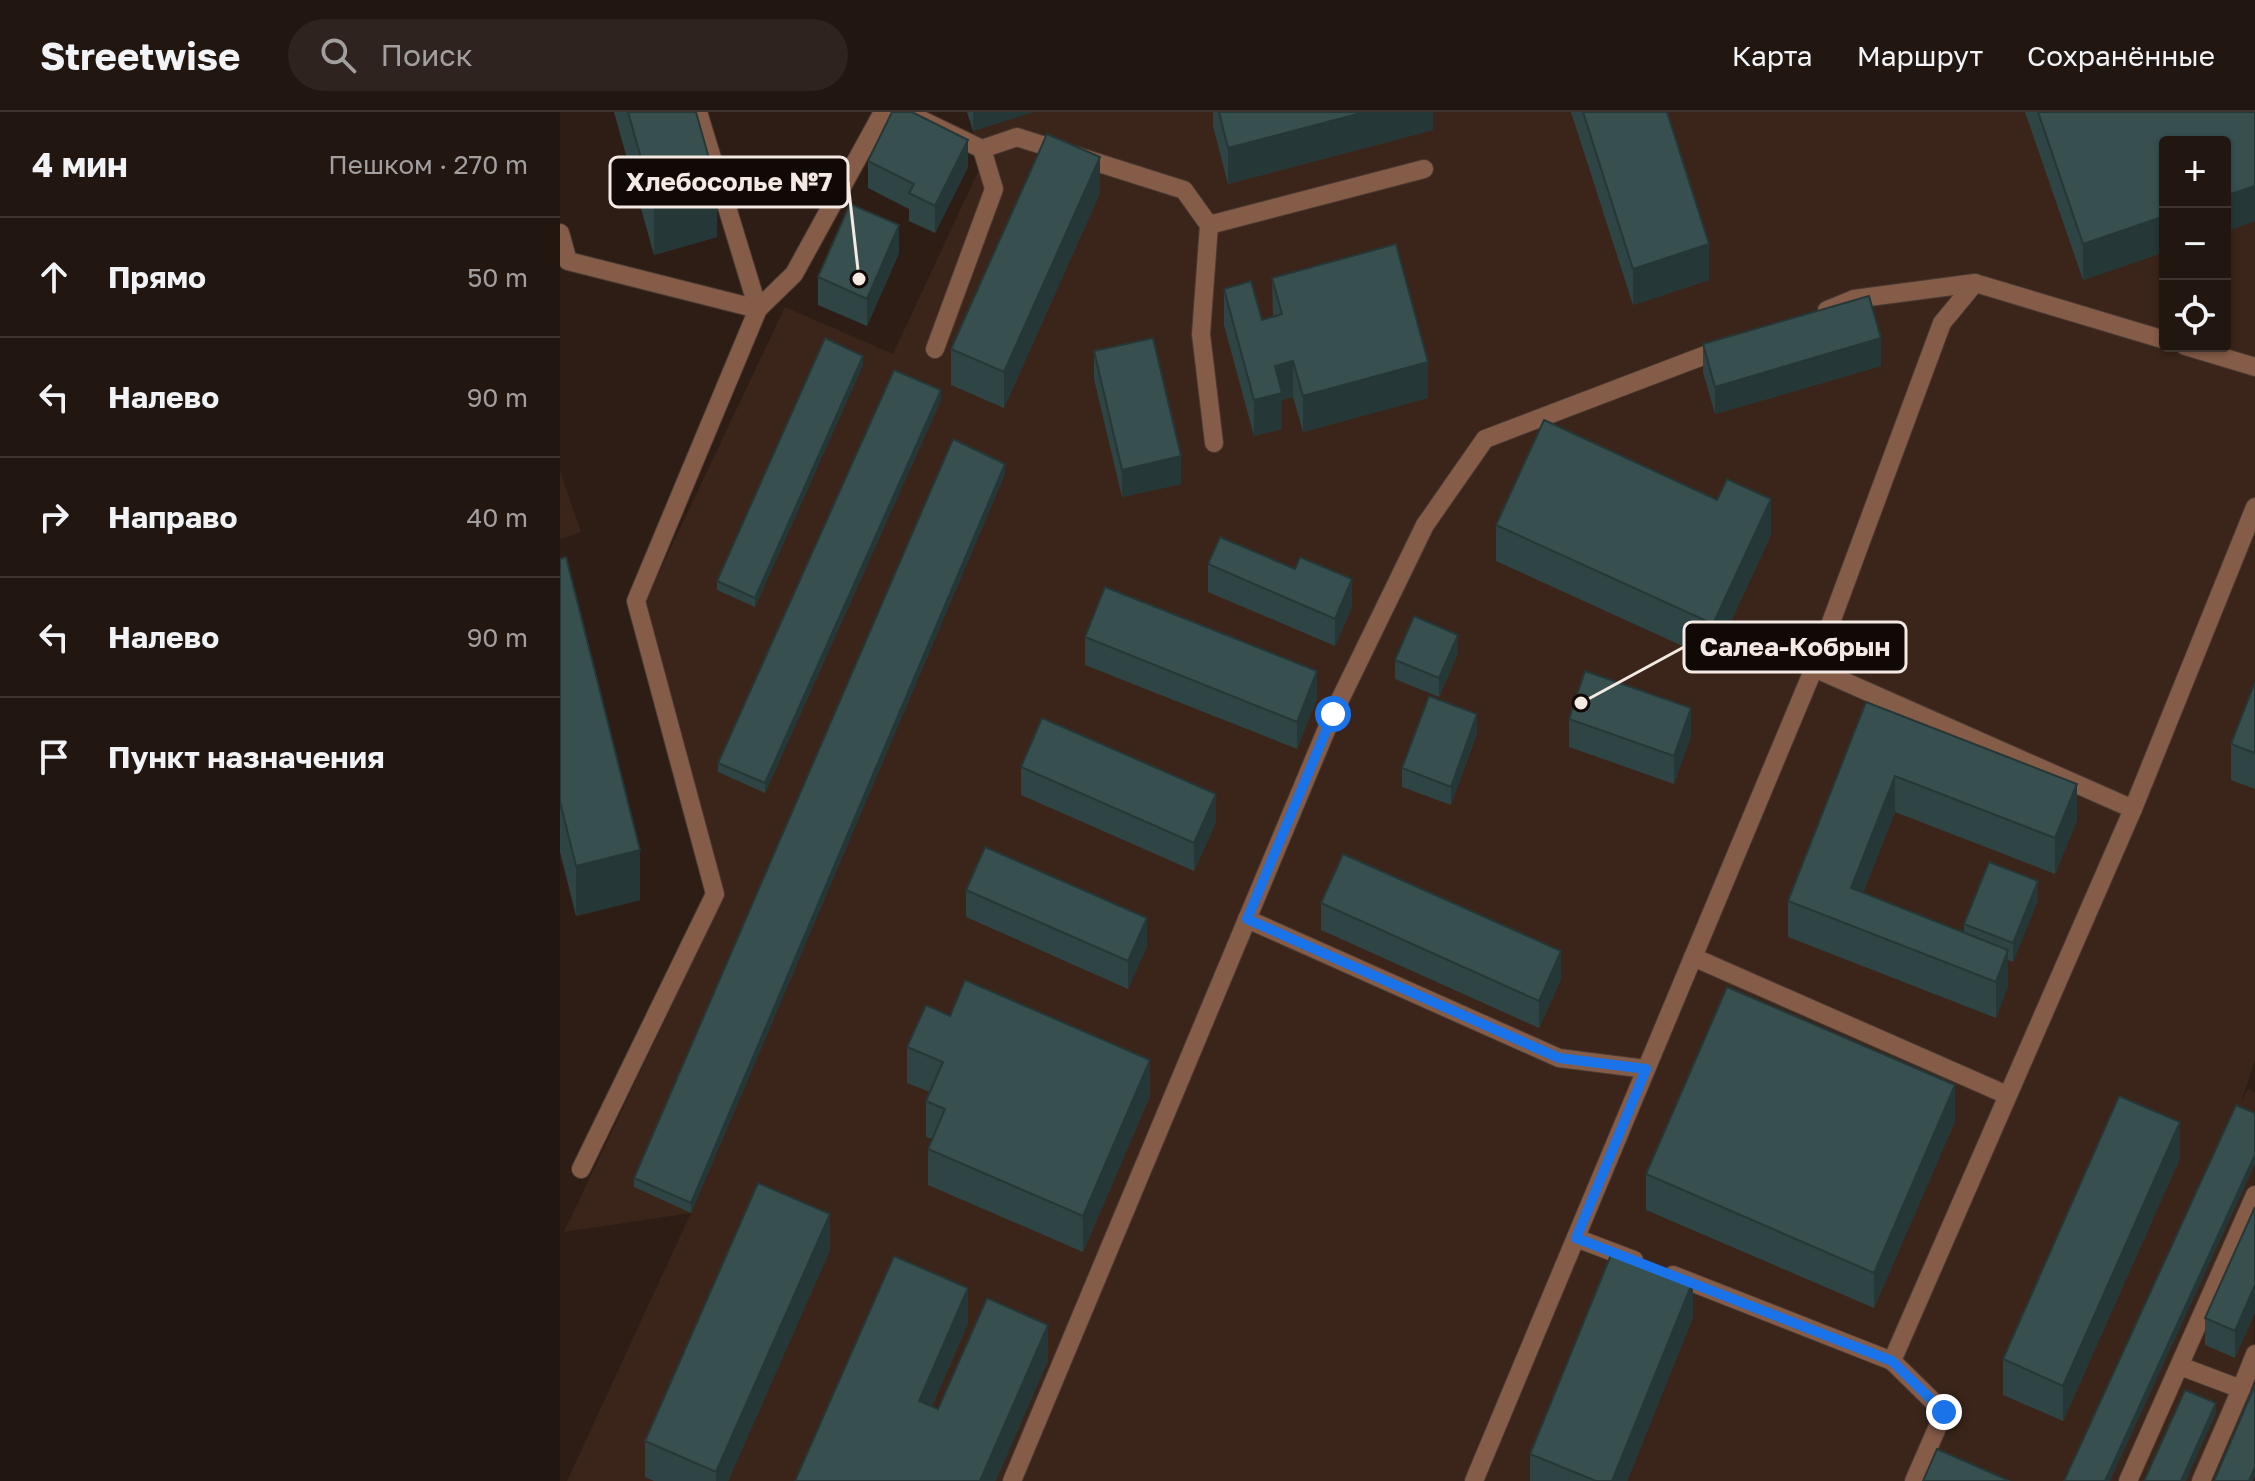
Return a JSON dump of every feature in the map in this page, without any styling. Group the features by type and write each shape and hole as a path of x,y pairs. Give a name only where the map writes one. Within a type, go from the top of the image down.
{"lane":[{"path":"698,112 758,309"},
{"path":"581,1169 715,894 636,601 758,309 794,274 883,112"},
{"path":"905,112 982,149 1017,137 1184,190 1209,225 1201,334 1214,443"},
{"path":"935,349 994,189 982,149"},
{"path":"1209,225 1424,169"},
{"path":"560,233 568,261 758,309"},
{"path":"1474,1481 1814,668 1942,323 1975,283"},
{"path":"1810,316 1854,299 1975,283 2159,338"},
{"path":"1012,1481 1333,714 1425,525 1485,439 1736,344"},
{"path":"2205,352 2255,367"},
{"path":"1892,1361 2133,809 2255,507"},
{"path":"1814,668 2133,809"},
{"path":"1247,919 1559,1058 1646,1069"},
{"path":"1693,957 2007,1095"},
{"path":"2128,1481 2255,1195"},
{"path":"1576,1238 1892,1361 1944,1412 1914,1481"},
{"path":"2201,1481 2255,1354"},
{"path":"2180,1366 2241,1389"}],"shaded area":[{"path":"1033,112 2255,112 2255,1061 2241,1102 2248,1089 2255,1092 2253,1481 567,1481 691,1213 564,1232 722,900 645,602 785,307 893,354 983,161 973,131"},
{"path":"560,471 581,532 560,539"}],"building":[{"path":"628,112 696,112 717,187 654,204"},
{"path":"892,112 912,112 968,140 935,206 909,193 914,184 868,161"},
{"path":"1219,112 1365,112 1228,148"},
{"path":"1583,112 1667,112 1709,244 1633,269"},
{"path":"2038,112 2255,112 2255,186 2231,194 2231,136 2159,136 2159,218 2083,244"},
{"path":"1047,134 1100,157 1004,372 951,349"},
{"path":"850,204 899,225 867,299 818,277"},
{"path":"1396,244 1428,362 1303,396 1293,361 1275,366 1282,393 1254,400 1224,289 1251,281 1262,320 1282,314 1272,278"},
{"path":"1869,296 1881,338 1715,387 1703,344"},
{"path":"825,338 863,356 755,598 717,581"},
{"path":"1153,338 1181,456 1122,470 1094,351"},
{"path":"894,370 941,390 765,783 718,763"},
{"path":"1544,420 1717,500 1727,479 1771,499 1713,624 1496,525"},
{"path":"953,439 1005,464 691,1203 634,1178"},
{"path":"1220,537 1295,569 1300,557 1352,579 1335,619 1208,564"},
{"path":"566,557 640,850 576,866 560,802 560,559"},
{"path":"1105,587 1317,671 1297,722 1085,637"},
{"path":"1414,616 1458,635 1439,678 1395,660"},
{"path":"1585,671 1691,708 1674,756 1569,719"},
{"path":"2255,682 2255,753 2231,744"},
{"path":"1429,696 1477,714 1451,787 1402,768"},
{"path":"1866,702 2077,784 2055,838 1895,776 1851,888 2008,950 1996,982 1788,901"},
{"path":"1042,718 1216,794 1194,843 1021,767"},
{"path":"985,847 1147,918 1128,961 966,890"},
{"path":"1343,854 1561,951 1539,1001 1321,903"},
{"path":"1989,862 2038,881 2013,943 1964,924"},
{"path":"965,980 1150,1060 1083,1216 928,1149 945,1109 926,1101 943,1062 907,1047 926,1005 950,1016"},
{"path":"1727,987 1955,1085 1874,1273 1646,1174"},
{"path":"2119,1096 2180,1122 2063,1386 2003,1359"},
{"path":"2236,1105 2255,1113 2255,1155 2105,1481 2064,1481"},
{"path":"758,1183 830,1214 716,1472 645,1441"},
{"path":"2255,1207 2255,1285 2235,1331 2205,1318"},
{"path":"1613,1250 1693,1281 1612,1481 1596,1481 1530,1454"},
{"path":"894,1256 968,1288 919,1401 938,1409 987,1298 1048,1325 980,1481 795,1481"},
{"path":"2255,1385 2255,1467 2249,1481 2214,1481"},
{"path":"2185,1390 2216,1403 2181,1481 2144,1481"},
{"path":"1937,1449 2010,1481 1923,1481"}],"place":[{"name":"Хлебосолье №7","path":"859,279"},
{"name":"Салеа-Кобрын","path":"1581,703"}],"route":[{"path":"1333,714 1247,919 1559,1058 1646,1069 1576,1238 1892,1361 1944,1412"}]}
